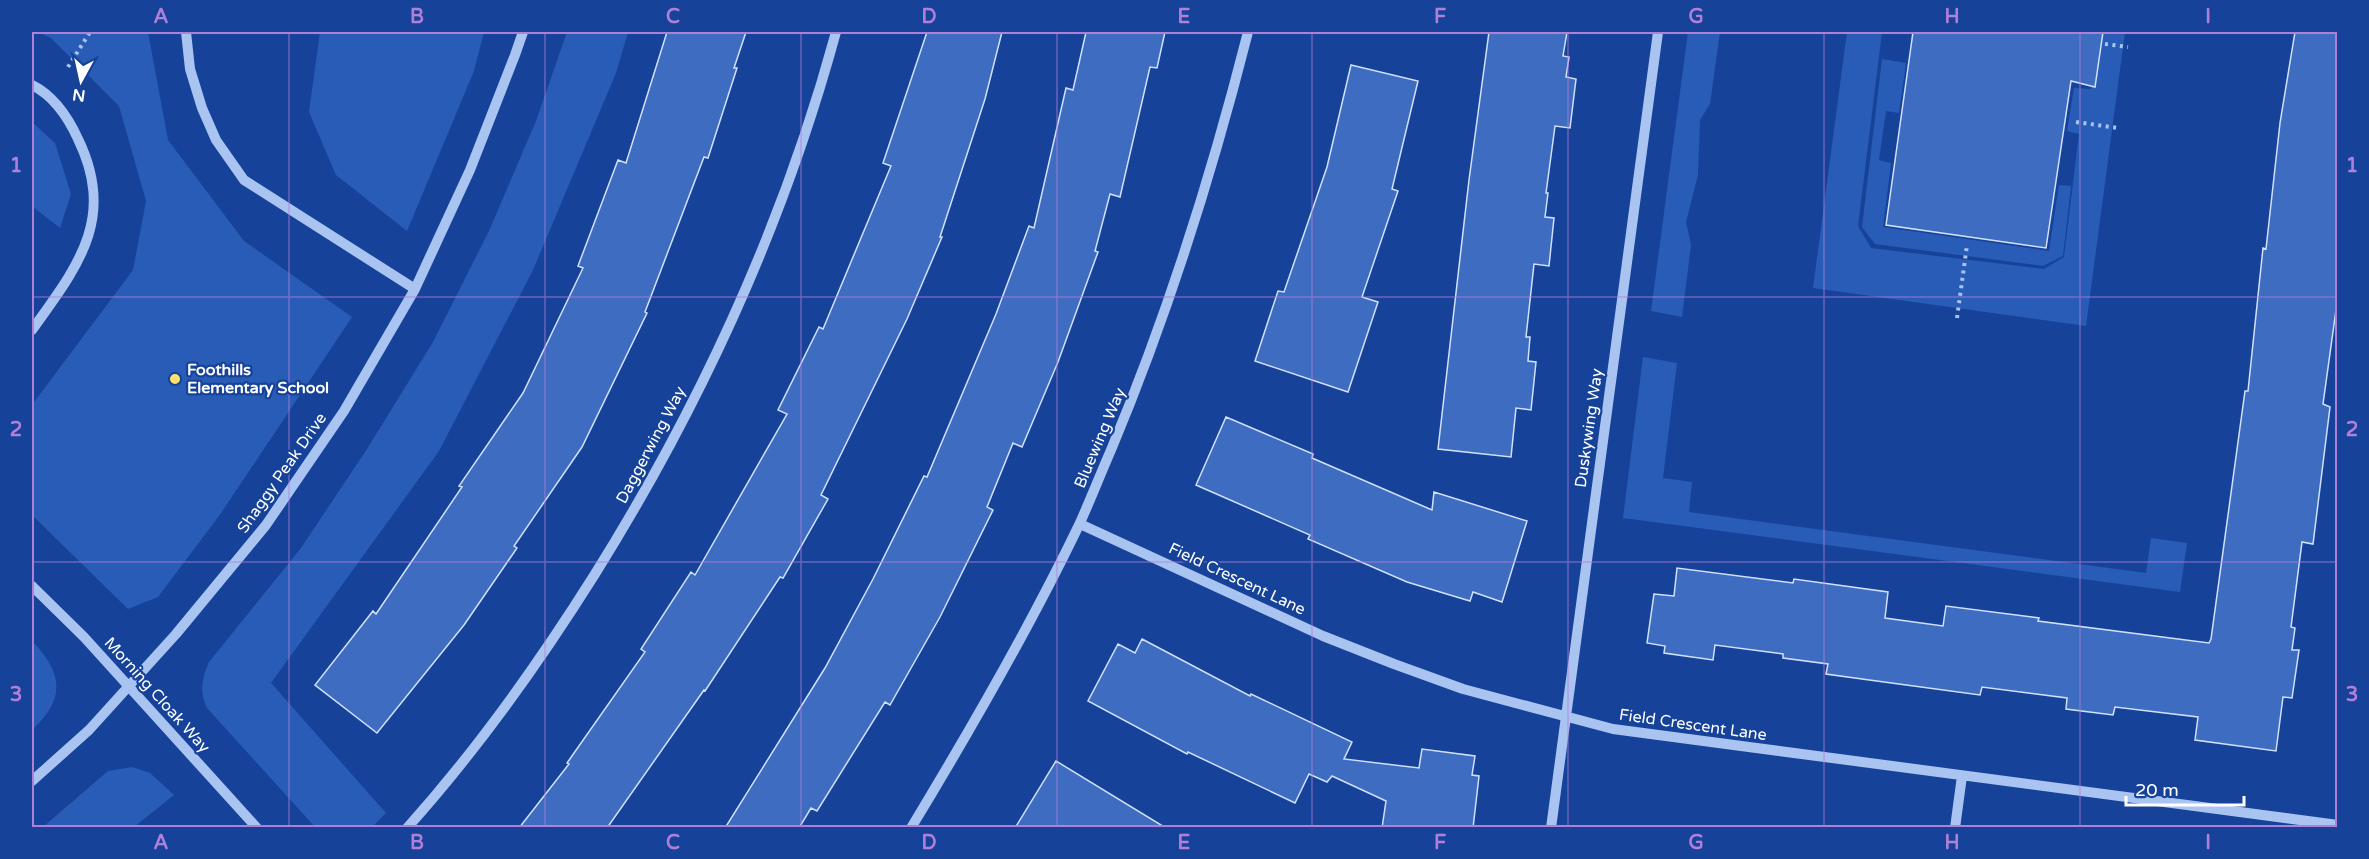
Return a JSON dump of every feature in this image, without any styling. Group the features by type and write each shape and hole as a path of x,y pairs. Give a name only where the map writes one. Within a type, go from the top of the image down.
{"street":[{"path":"186,32 190,69 202,108 216,140 244,180 314,222 415,289"},
{"name":"Shaggy Peak Drive","path":"32,781 89,730 176,634 266,525 344,411 415,289 470,170 523,32"},
{"name":"Daggerwing Way","path":"407,828 435,797 494,722 558,632 622,531 678,431 726,333 768,237 802,142 836,32"},
{"name":"Bluewing Way","path":"911,828 1023,637 1080,524 1139,382 1188,243 1227,115 1248,32"},
{"name":"Duskywing Way","path":"1551,828 1658,32"},
{"path":"32,85 56,103 72,126 84,150 94,196 93,221 86,246 71,275 32,330"},
{"name":"Field Crescent Lane","path":"1080,524 1323,636 1463,689 1613,729 2337,825"},
{"name":"Morning Cloak Way","path":"32,586 84,636 256,828"},
{"path":"1955,828 1962,776"}],"path":[{"path":"68,67 90,32"},
{"path":"2105,44 2128,47"},
{"path":"2076,122 2118,128"},
{"path":"1957,318 1967,245"}],"shaded area":[{"path":"38,32 148,32 168,140 244,241 352,317 219,516 158,597 128,609 32,515 32,405 133,270 146,201 119,106 51,38"},
{"path":"320,32 484,32 474,71 407,231 336,175 309,112"},
{"path":"567,32 628,32 616,73 533,270 439,451 271,683 386,813 372,827 315,827 207,708 202,690 205,673 209,662 301,548 367,449 433,342 489,231 536,121"},
{"path":"1688,32 1720,32 1710,104 1700,120 1698,175 1686,222 1691,245 1682,317 1651,311"},
{"path":"1847,32 1882,32 1858,226 1871,248 2044,269 2064,257 2079,134 2067,131 2074,88 2091,89 2097,32 2125,32 2086,326 1813,288"},
{"path":"1882,59 1906,63 1899,113 1886,111 1879,160 1891,163 1883,227 2049,251 2059,185 2071,186 2063,256 2043,266 1875,244 1862,227"},
{"path":"32,122 55,143 71,194 60,228 32,206"},
{"path":"1643,357 1677,363 1663,478 1692,482 1689,512 2146,573 2151,538 2187,543 2180,592 1623,518"},
{"path":"32,641 50,664 55,675 56,686 51,708 32,730"},
{"path":"132,767 150,773 174,795 134,827 43,827 108,771"}],"building":[{"path":"667,32 746,32 708,158 704,157 645,312 647,313 582,447 514,546 517,548 464,625 377,733 315,685 373,611 376,614 523,393 583,268 578,266 618,160 626,163"},
{"path":"927,32 1002,32 985,99 940,237 942,237 907,319 821,495 828,499 783,578 780,577 705,691 607,828 519,828 569,764 567,763 645,652 641,649 691,572 695,575 787,414 778,410 819,327 823,329 891,166 883,163"},
{"path":"1086,32 1165,32 1157,68 1150,67 1120,197 1110,194 1095,251 1098,252 1058,362 1022,447 1013,443 987,507 993,510 940,617 890,705 885,702 817,811 811,808 799,828 725,828 825,668 873,579 924,476 927,477 996,314 1029,226 1034,228 1066,88 1073,90"},
{"path":"1489,32 1567,32 1563,56 1569,57 1566,77 1576,79 1570,128 1555,126 1546,193 1548,193 1545,217 1554,218 1549,266 1534,264 1526,337 1530,337 1528,361 1536,362 1531,410 1516,408 1511,457 1438,449 1469,180"},
{"path":"1913,32 2103,32 2095,87 2071,81 2046,248 1886,225"},
{"path":"2295,32 2337,32 2337,310 2323,404 2330,407 2313,544 2302,542 2291,627 2295,628 2292,650 2299,650 2292,698 2283,697 2276,751 2195,740 2198,717 2115,707 2113,715 2066,709 2067,698 1982,687 1980,695 1826,674 1828,664 1783,658 1783,654 1715,645 1713,660 1664,653 1665,646 1647,643 1654,594 1674,596 1677,568 1793,583 1794,579 1888,592 1885,618 1943,626 1946,606 2039,618 2038,621 2209,643 2245,391 2248,391 2263,248 2266,249 2280,123"},
{"path":"1351,65 1418,81 1392,189 1398,191 1362,297 1378,302 1348,392 1255,361 1278,291 1284,292 1327,167"},
{"path":"1226,417 1313,454 1312,458 1432,510 1434,492 1527,521 1502,602 1473,592 1470,601 1407,582 1308,539 1310,535 1196,485"},
{"path":"1142,639 1250,696 1251,694 1352,742 1344,759 1419,768 1422,749 1475,756 1472,775 1479,776 1473,828 1382,828 1386,801 1332,776 1327,782 1309,774 1295,803 1188,752 1187,754 1088,701 1118,644 1135,653"},
{"path":"1056,761 1166,828 1015,828"}],"place":[{"name":"Foothills Elementary School","path":"175,379"}]}
